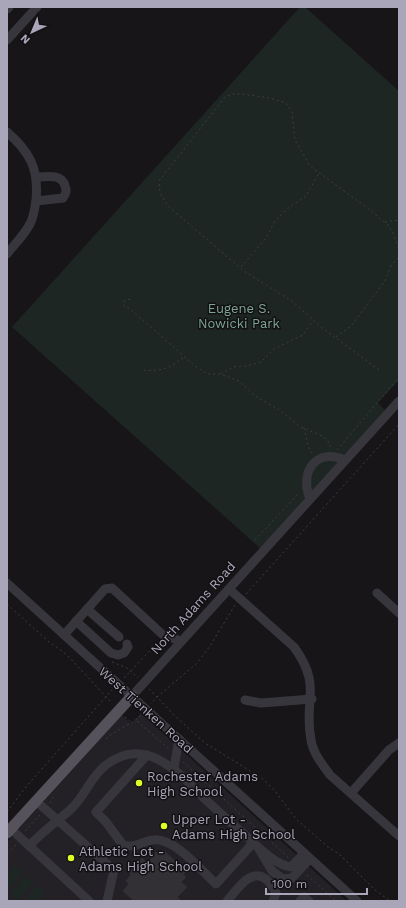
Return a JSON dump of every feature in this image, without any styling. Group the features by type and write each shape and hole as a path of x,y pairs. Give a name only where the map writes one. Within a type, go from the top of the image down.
{"main road":[{"name":"North Adams Road","path":"9,831 132,696"}],"street":[{"path":"7,40 37,7"},
{"path":"7,132 32,160 37,176 35,212 30,223 7,254"},
{"path":"36,201 63,198 66,191 65,183 58,178 37,176"},
{"name":"North Adams Road","path":"132,696 399,401"},
{"path":"310,499 306,488 306,478 309,469 324,456 332,456 345,460"},
{"name":"West Tienken Road","path":"7,583 357,901"},
{"path":"64,635 105,589 112,588 163,635 181,641"},
{"path":"229,589 298,653 308,670 311,681 312,698 310,727 314,751 330,775 399,836"},
{"path":"378,593 399,613"},
{"path":"87,609 119,636"},
{"path":"76,621 111,653 118,656 124,653 128,647 128,644"},
{"path":"163,635 169,654"},
{"path":"245,700 261,703 312,698"},
{"path":"174,768 179,739"},
{"path":"351,793 390,750 399,744"},
{"path":"29,846 57,819 71,809 94,777 108,763 128,755 147,755 161,760 174,768 256,845 272,871 283,878 292,878 298,866 307,856"},
{"path":"147,755 96,812 106,822 123,845 131,846 157,839 169,842 216,884 256,845"},
{"path":"36,801 114,870 107,901"},
{"path":"9,831 29,846 89,901"},
{"path":"227,901 248,878 254,875 262,876 274,886 276,893 273,901"},
{"path":"300,901 304,897 309,901"}],"path":[{"path":"379,370 314,321 292,301 255,280 168,206 160,193 158,186 161,177 180,156 225,97 232,94 258,96 282,101 292,112 295,140 310,166 320,172 384,222 393,233 399,250"},
{"path":"240,267 266,238 275,221 287,209 306,196 320,172"},
{"path":"384,222 399,220"},
{"path":"336,338 351,326 384,281 392,264 399,257"},
{"path":"130,299 124,301 124,306 130,308 185,358 203,372 220,374 239,381 255,396 304,428 322,436 328,441 332,448 332,456"},
{"path":"220,374 233,367 247,366 261,362 274,349 303,335 314,321"},
{"path":"144,370 152,372 171,366 179,359 185,358"},
{"path":"152,702 197,663 240,599 399,424"},
{"path":"304,428 310,450 319,459"},
{"path":"7,604 67,656 105,698"},
{"path":"126,676 163,635"},
{"path":"7,812 13,802 110,693"},
{"path":"157,697 175,716 205,743 263,779 275,791 296,818 328,847 339,854 375,890 390,901"},
{"path":"103,741 139,717"},
{"path":"136,720 336,901"},
{"path":"49,806 57,792"},
{"path":"24,832 42,813"},
{"path":"7,853 18,843"}],"shaded area":[{"name":"Rochester Adams High School","path":"141,713 347,901 7,901 7,842 122,715 131,724"}],"green space":[{"name":"Eugene S. Nowicki Park","path":"300,7 305,7 399,91 399,380 378,403 385,410 260,548 12,327"},
{"path":"15,865 23,872 7,890 7,874"},
{"path":"26,875 34,882 18,900 10,893"},
{"path":"37,885 46,892 38,901 23,901"}],"building":[{"path":"163,850 186,871 183,875 186,877 181,882 187,887 177,897 181,901 134,901 123,891 129,884 126,881 131,875 129,872 142,858 147,863 157,852 159,854"}],"place":[{"name":"Rochester Adams High School","path":"139,783"},
{"name":"Upper Lot - Adams High School","path":"164,826"},
{"name":"Athletic Lot - Adams High School","path":"71,858"}]}
